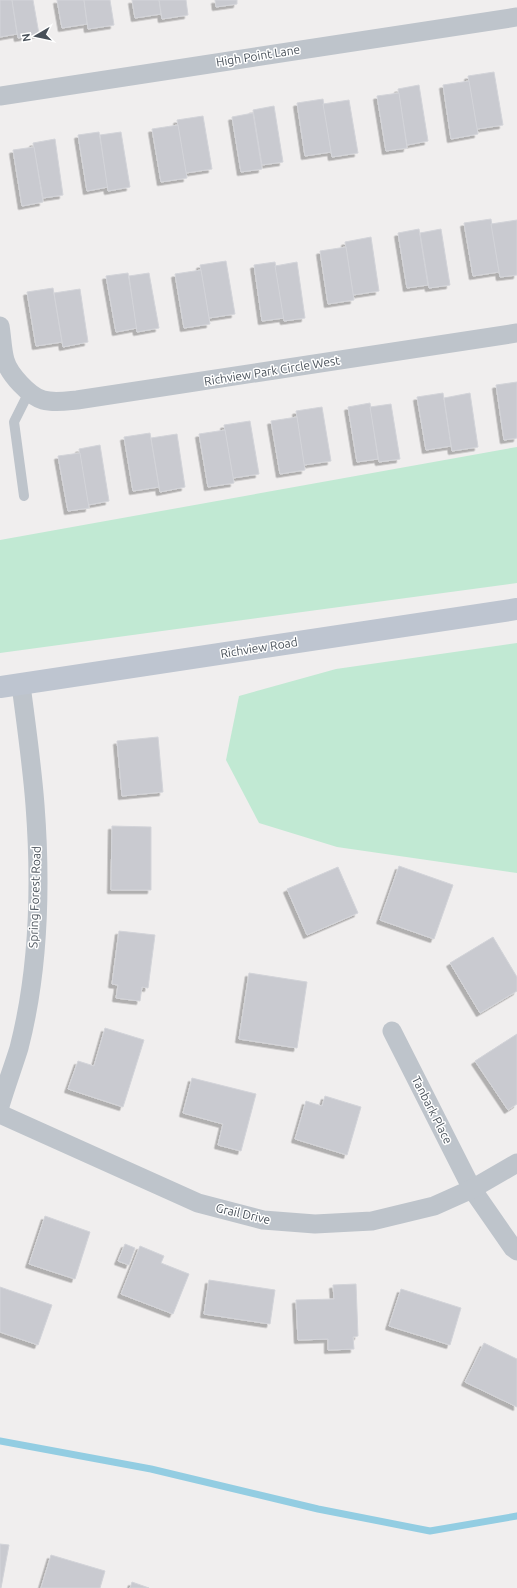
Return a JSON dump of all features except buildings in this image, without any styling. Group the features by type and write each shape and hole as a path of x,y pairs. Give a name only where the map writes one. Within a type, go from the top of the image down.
{"street":[{"name":"High Point Lane","path":"0,96 517,17"},
{"path":"0,326 5,362 16,379 29,392"},
{"name":"Richview Park Circle West","path":"29,392 42,400 58,402 77,400 517,333"},
{"name":"Richview Road","path":"10,686 517,609"},
{"name":"Spring Forest Road","path":"0,1106 19,1048 29,993 36,934 38,869 35,804 10,686"},
{"name":"Tanbark Place","path":"392,1030 472,1189 513,1248 517,1251"},
{"name":"Grail Drive","path":"0,1114 198,1203 263,1220 315,1224 372,1221 434,1206 472,1189 517,1163"}],"lane":[{"path":"24,496 14,422 29,392"}],"green space":[{"path":"517,447 517,583 0,653 0,540"},
{"path":"517,643 517,873 337,847 259,823 226,760 239,696 336,669"}],"waterway":[{"path":"0,1441 151,1469 318,1509 430,1531 517,1516"}]}
